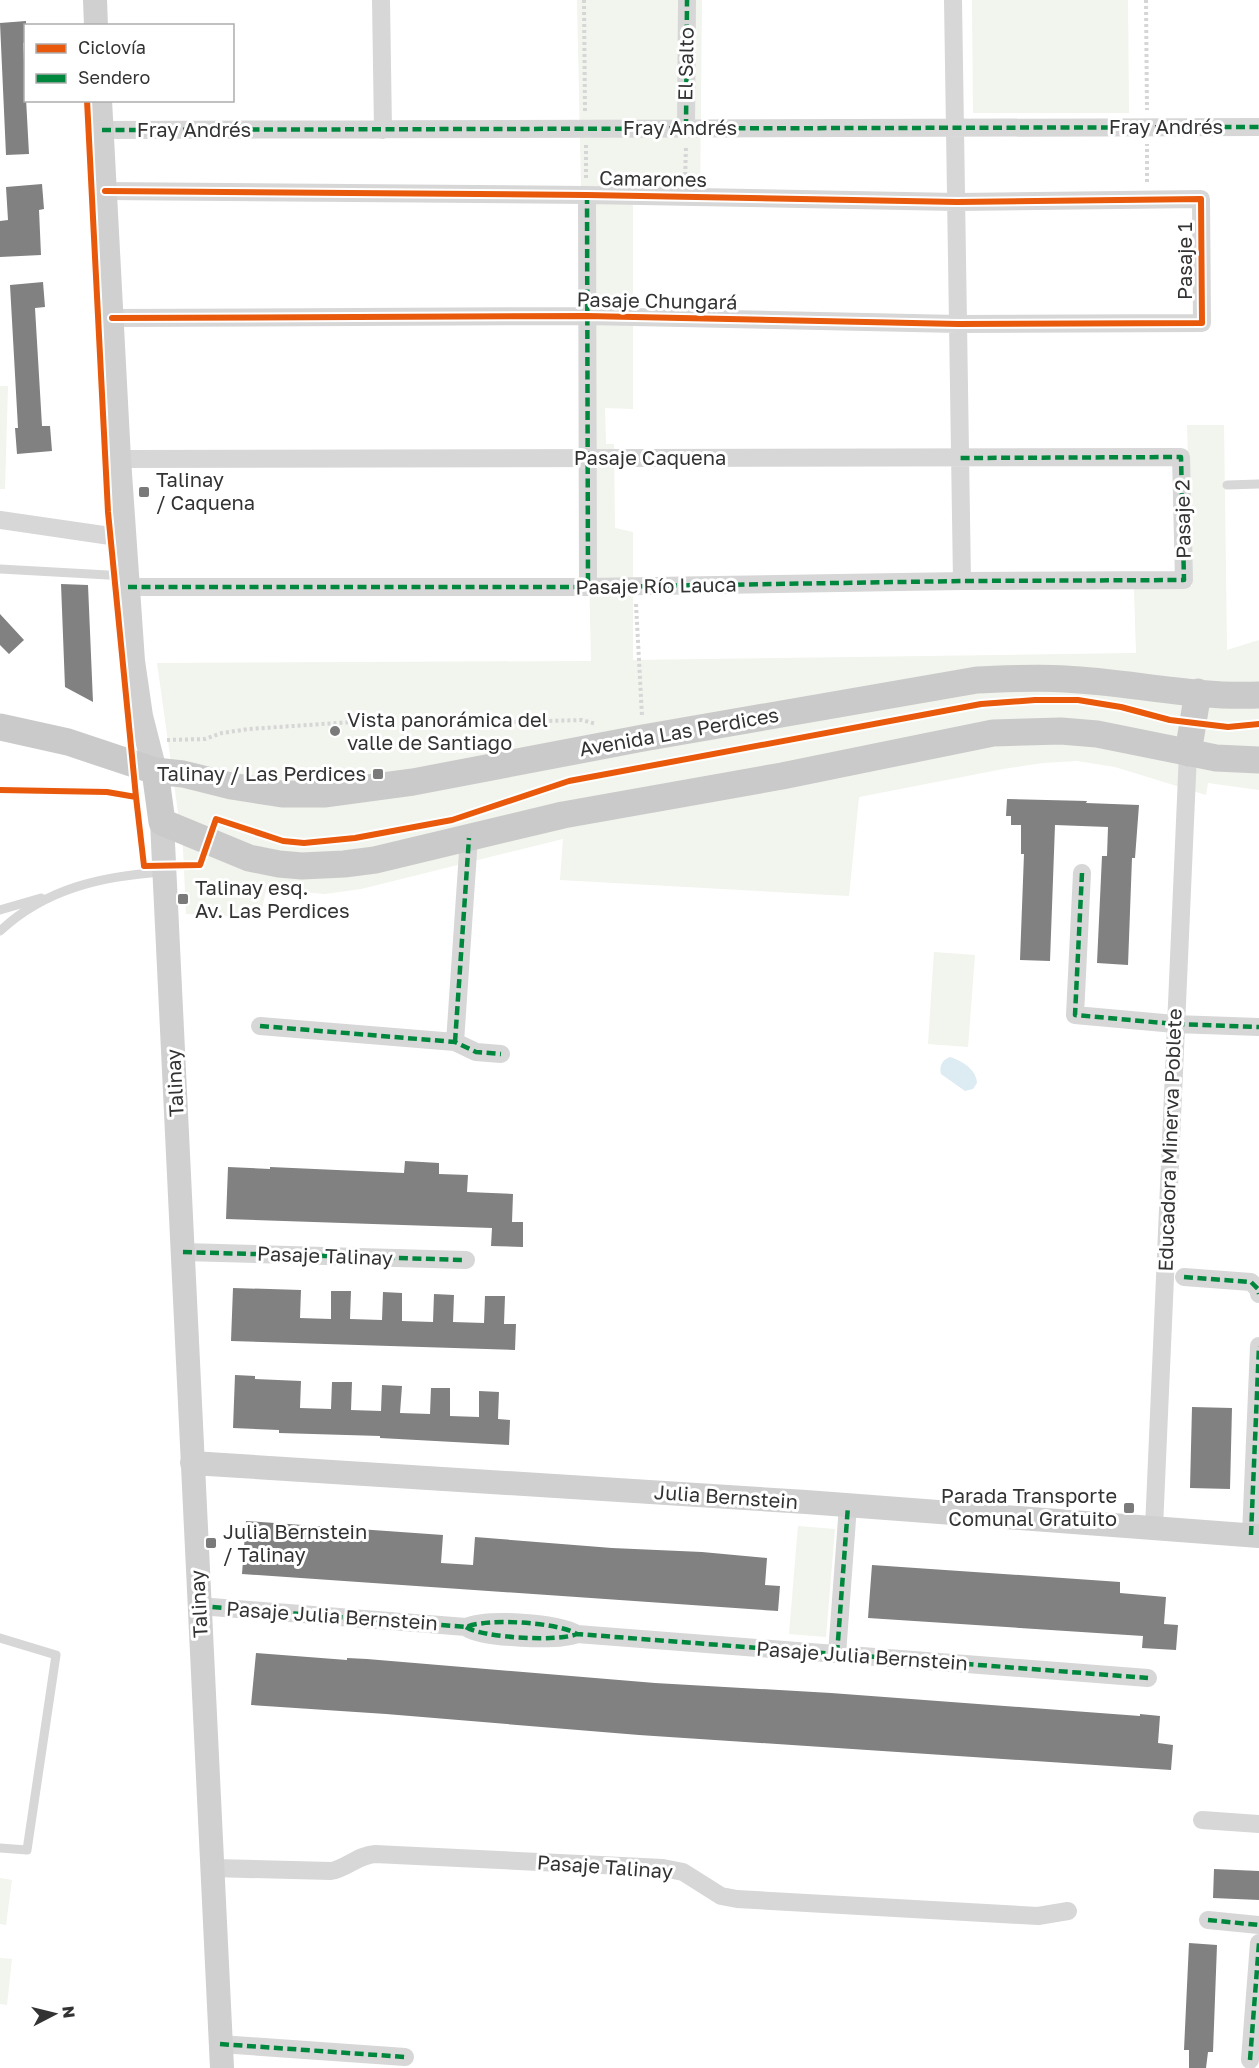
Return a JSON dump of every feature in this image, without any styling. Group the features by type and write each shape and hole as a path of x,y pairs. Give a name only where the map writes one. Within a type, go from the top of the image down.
{"main road":[{"name":"Avenida Las Perdices","path":"0,727 68,742 155,771 183,774 231,786 282,794 324,794 413,782 633,740 977,680 1065,678 1198,692 1259,695"},
{"path":"1188,753 1198,692"},
{"path":"162,822 249,858 302,866 375,860 563,815 782,776 993,733 1061,731 1097,734 1216,758 1259,760"},
{"name":"Talinay","path":"155,771 162,822"}],"street":[{"path":"95,0 96,24"},
{"path":"381,0 382,130"},
{"name":"El Salto","path":"686,128 687,0"},
{"path":"953,0 962,581"},
{"name":"Talinay","path":"100,102 119,459 136,690 155,771"},
{"name":"Fray Andrés","path":"102,130 1259,127"},
{"name":"Camarones","path":"105,191 587,195 957,202 1201,200"},
{"path":"587,195 588,587"},
{"name":"Pasaje 1","path":"1201,200 1202,323"},
{"name":"Pasaje Chungará","path":"112,318 587,316 958,324 1202,323"},
{"name":"Pasaje Caquena","path":"119,459 1182,457"},
{"name":"Pasaje 2","path":"1182,457 1184,580"},
{"path":"0,520 124,538"},
{"name":"Pasaje Río Lauca","path":"128,582 588,587 1184,580"},
{"name":"Educadora Minerva Poblete","path":"1154,1528 1188,753"},
{"name":"Talinay","path":"162,822 222,2068"},
{"path":"455,1042 469,838"},
{"path":"1082,873 1075,1015 1175,1024 1259,1027"},
{"path":"260,1026 455,1042 476,1052 501,1054"},
{"name":"Pasaje Talinay","path":"183,1252 466,1260"},
{"path":"1184,1276 1251,1282 1258,1289 1259,1294"},
{"path":"1255,1535 1259,1346"},
{"name":"Julia Bernstein","path":"192,1463 1255,1535"},
{"path":"837,1654 849,1506"},
{"name":"Pasaje Julia Bernstein","path":"199,1606 466,1627 478,1633 498,1635 557,1639 577,1634 1148,1678"},
{"path":"1202,1820 1259,1824"},
{"name":"Pasaje Talinay","path":"211,1868 331,1871 360,1857 375,1854 674,1870 690,1875 722,1896 737,1899 1038,1916 1068,1911"},
{"path":"1208,1920 1259,1925"},
{"path":"1250,2060 1259,1943"},
{"path":"220,2044 405,2057"}],"lane":[{"path":"1227,484 1259,484"},
{"path":"0,568 128,582"},
{"path":"0,910 114,876 165,872"},
{"path":"0,930 16,916 62,891"},
{"path":"0,1638 56,1655 27,1850 0,1848"}],"path":[{"path":"584,0 587,195"},
{"path":"1146,0 1146,200"},
{"path":"685,197 686,128"},
{"path":"169,740 205,739 222,733 249,729 352,723 440,724 582,720 633,740 635,586"}],"shaded area":[{"path":"577,0 702,0 700,205 633,204 633,409 605,408 606,444 614,444 615,528 633,532 633,660 1136,653 1134,589 1192,586 1187,425 1224,425 1227,650 1259,640 1259,790 1208,783 1206,795 1115,767 1077,761 1003,769 859,797 849,896 560,880 563,839 361,889 325,894 267,886 260,918 186,914 183,848 157,663 591,661"},
{"path":"972,0 1128,0 1129,113 973,113"},
{"path":"0,386 8,386 5,489 0,489"},
{"path":"934,952 975,955 968,1047 928,1044"},
{"path":"950,1057 964,1063 974,1074 977,1083 973,1089 965,1091 941,1074 942,1064"},
{"path":"798,1526 835,1529 826,1637 789,1634"},
{"path":"0,1878 12,1880 6,1925 0,1924"},
{"path":"0,1958 12,1959 7,2005 0,2004"}],"building":[{"path":"26,21 23,43 24,102 26,102 29,154 6,155 0,23"},
{"path":"42,184 44,209 39,210 41,255 0,257 0,221 8,220 6,187"},
{"path":"43,282 45,307 35,308 42,426 50,426 52,451 17,454 15,428 18,428 10,285"},
{"path":"61,584 88,585 93,702 65,687"},
{"path":"0,614 24,640 9,654 0,645"},
{"path":"1007,799 1139,805 1135,858 1132,858 1128,965 1097,963 1102,856 1107,856 1108,827 1055,825 1050,961 1020,960 1024,854 1021,854 1021,825 1011,825 1011,816 1006,816"},
{"path":"405,1161 439,1163 439,1174 468,1175 467,1192 513,1194 512,1222 523,1222 523,1247 491,1246 492,1228 226,1219 228,1167 404,1173"},
{"path":"233,1288 301,1290 300,1318 331,1319 331,1291 351,1291 350,1319 382,1320 383,1292 402,1293 402,1321 433,1322 434,1294 454,1295 453,1322 484,1323 485,1296 505,1296 504,1324 516,1324 515,1350 231,1341"},
{"path":"235,1375 255,1376 255,1379 301,1381 300,1408 331,1409 332,1382 352,1382 351,1410 381,1411 382,1385 402,1386 400,1413 430,1414 431,1388 450,1388 450,1416 479,1417 479,1391 499,1392 498,1419 510,1420 509,1445 380,1438 380,1436 279,1433 279,1430 233,1428"},
{"path":"1192,1407 1232,1408 1230,1489 1190,1488"},
{"path":"246,1521 443,1535 441,1563 473,1565 475,1537 767,1558 765,1585 780,1586 778,1611 242,1574"},
{"path":"872,1565 1120,1582 1120,1593 1166,1597 1164,1624 1178,1625 1176,1650 1142,1648 1143,1636 868,1618"},
{"path":"256,1653 347,1660 347,1658 367,1659 655,1683 1160,1716 1158,1743 1173,1745 1171,1770 639,1735 251,1705"},
{"path":"1214,1869 1259,1871 1259,1900 1213,1898"},
{"path":"1189,1943 1217,1945 1213,2052 1208,2052 1206,2068 1189,2068 1189,2050 1184,2050"}],"marked path":[{"path":"686,128 687,0"},
{"path":"102,130 1259,127"},
{"path":"587,195 588,587"},
{"path":"128,587 588,587 1184,580 1181,457 960,458"},
{"path":"455,1042 469,838"},
{"path":"1082,873 1075,1015 1175,1024 1259,1027"},
{"path":"260,1026 455,1042 476,1052 501,1054"},
{"path":"183,1252 466,1260"},
{"path":"1184,1277 1251,1282 1258,1289 1259,1294"},
{"path":"1251,1535 1259,1346"},
{"path":"837,1654 848,1506"},
{"path":"199,1606 466,1627 505,1622 539,1624 577,1634 1148,1678"},
{"path":"466,1627 488,1634 521,1638 554,1638 577,1634"},
{"path":"1208,1920 1259,1925"},
{"path":"1250,2060 1259,1943"},
{"path":"220,2044 405,2057"}],"cycle path":[{"path":"87,102 108,512 136,797"},
{"path":"105,191 587,195 957,202 1201,199 1202,323 958,324 587,316 112,318"},
{"path":"0,790 107,792 136,797 144,866 200,865 216,819 283,841 304,843 355,838 452,820 569,781 981,704 1078,700 1121,707 1170,720 1228,727 1259,724"}],"place":[{"name":"Talinay / Caquena","path":"144,492"},
{"name":"Vista panorámica del valle de Santiago","path":"335,731"},
{"name":"Talinay / Las Perdices","path":"378,774"},
{"name":"Talinay esq. Av. Las Perdices","path":"183,899"},
{"name":"Parada Transporte Comunal Gratuito","path":"1129,1508"},
{"name":"Julia Bernstein / Talinay","path":"211,1543"}]}
